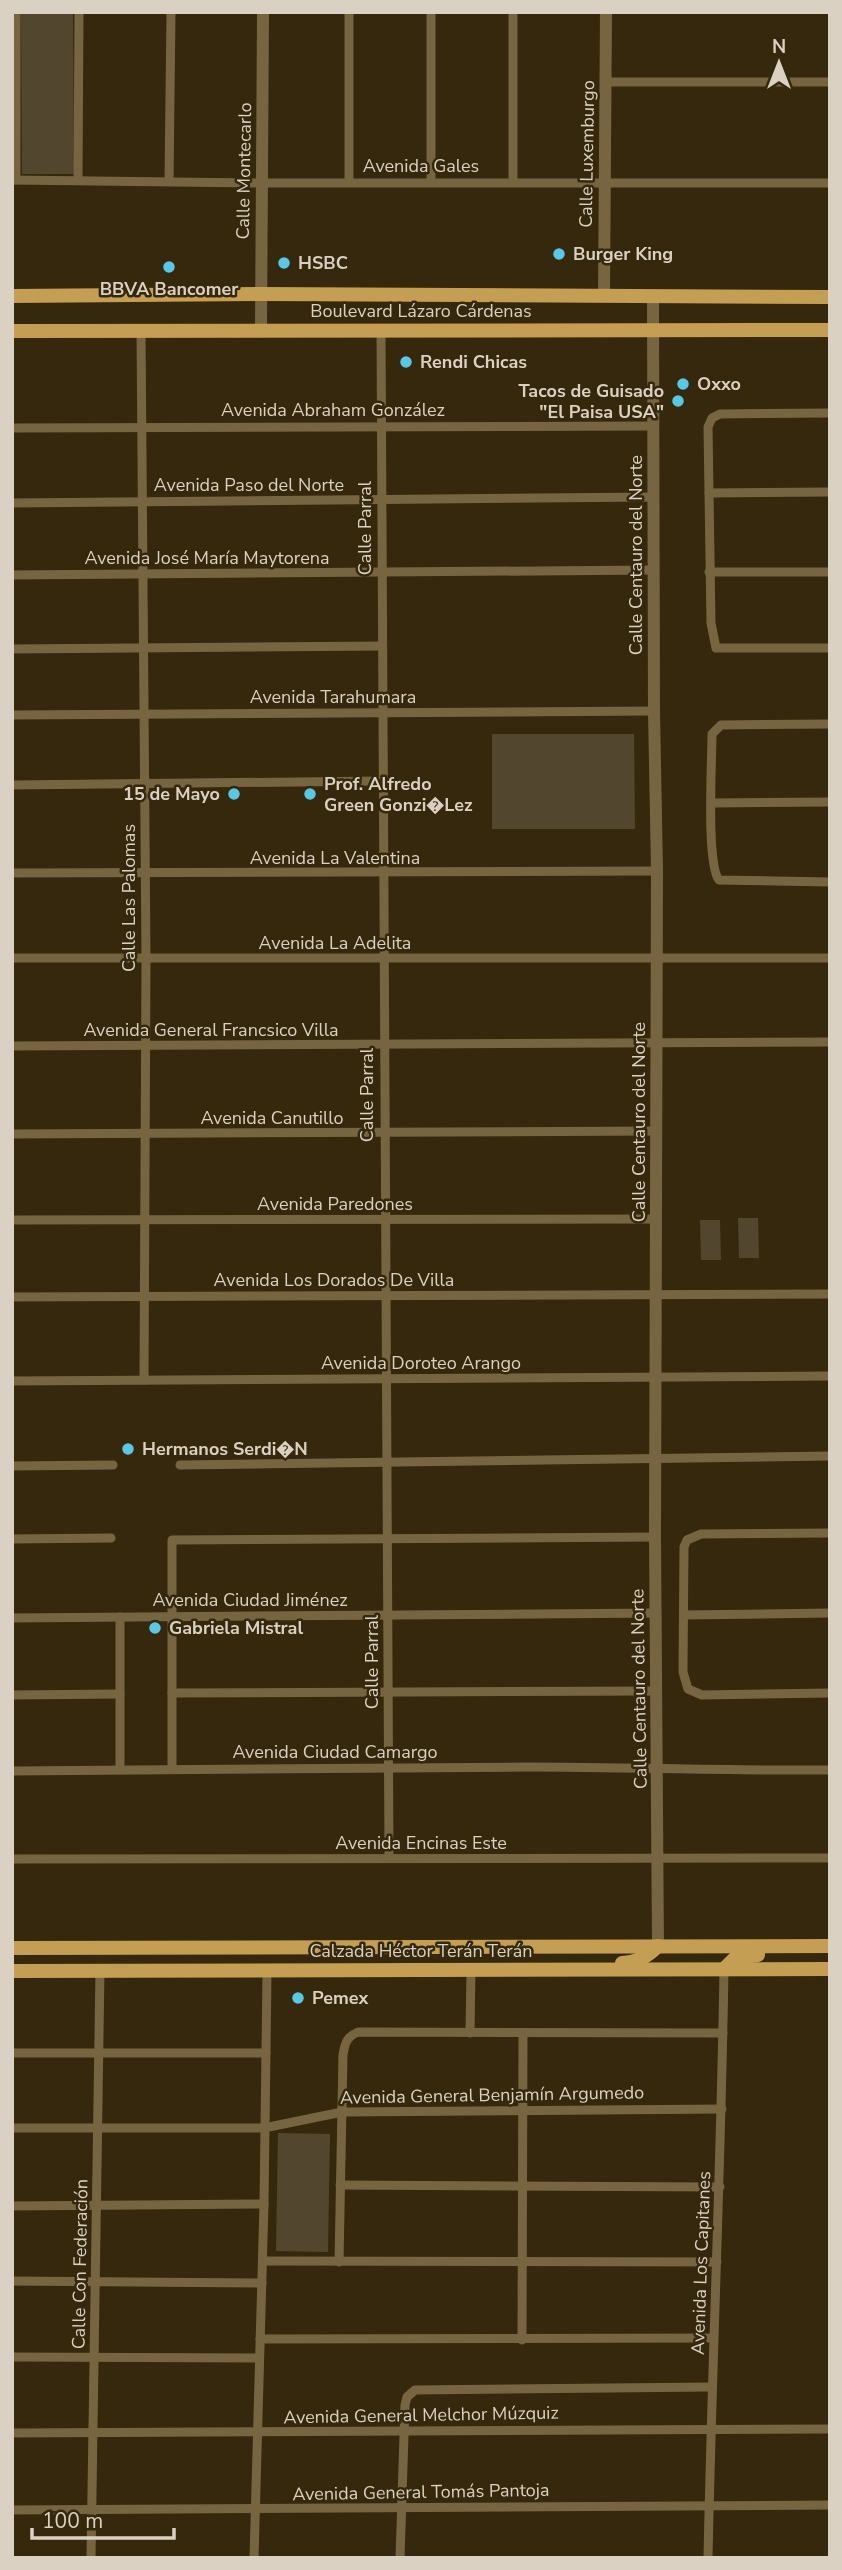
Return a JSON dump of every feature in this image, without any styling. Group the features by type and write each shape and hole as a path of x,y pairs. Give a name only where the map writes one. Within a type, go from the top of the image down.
{"main road":[{"name":"Boulevard Lázaro Cárdenas","path":"12,296 261,294 830,297"},
{"name":"Boulevard Lázaro Cárdenas","path":"12,331 830,330"},
{"path":"540,1970 567,1964 626,1963 648,1956 658,1946"},
{"name":"Calzada Héctor Terán Terán","path":"12,1948 830,1946"},
{"path":"100,1970 111,1958 164,1954 176,1948"},
{"path":"724,1969 729,1962 743,1955 830,1954"},
{"name":"Calzada Héctor Terán Terán","path":"12,1971 830,1969"}],"street":[{"path":"14,180 16,12"},
{"path":"78,180 79,12"},
{"path":"169,181 171,12"},
{"name":"Calle Montecarlo","path":"261,330 263,12"},
{"path":"349,12 349,181"},
{"path":"430,182 431,12"},
{"path":"513,12 513,182"},
{"name":"Calle Luxemburgo","path":"604,296 606,12"},
{"path":"605,82 830,82"},
{"name":"Avenida Gales","path":"14,180 830,183"},
{"name":"Calle Centauro del Norte","path":"653,297 657,871 655,1537 658,1946"},
{"name":"Calle Las Palomas","path":"141,331 146,958 144,1380"},
{"name":"Calle Parral","path":"381,331 383,1134 389,1858"},
{"path":"830,413 726,414 716,416 709,422 709,572 713,642 716,648 830,649"},
{"name":"Avenida Abraham González","path":"12,428 653,426"},
{"path":"709,493 830,492"},
{"name":"Avenida Paso del Norte","path":"12,503 653,497"},
{"name":"Avenida José María Maytorena","path":"12,575 654,570"},
{"path":"709,572 830,572"},
{"path":"12,649 382,646"},
{"name":"Avenida Tarahumara","path":"12,715 654,711"},
{"path":"830,724 721,725 712,734 713,867 719,880 830,882"},
{"path":"12,785 382,781"},
{"path":"713,803 830,802"},
{"name":"Avenida La Valentina","path":"12,873 383,874 657,871"},
{"name":"Avenida La Adelita","path":"12,958 830,958"},
{"name":"Avenida General Francsico Villa","path":"12,1046 830,1042"},
{"name":"Avenida Canutillo","path":"12,1134 657,1131"},
{"name":"Avenida Paredones","path":"12,1220 657,1219"},
{"name":"Avenida Los Dorados De Villa","path":"12,1297 830,1294"},
{"name":"Avenida Doroteo Arango","path":"12,1381 830,1376"},
{"path":"180,1465 830,1456"},
{"path":"12,1466 113,1465"},
{"path":"830,1534 701,1534 687,1540 684,1547 683,1672 688,1689 694,1693 830,1693"},
{"path":"172,1769 172,1540 655,1537"},
{"path":"12,1539 111,1538"},
{"name":"Avenida Ciudad Jiménez","path":"12,1618 656,1613"},
{"path":"685,1615 830,1613"},
{"path":"120,1617 120,1769"},
{"path":"172,1693 656,1691"},
{"path":"12,1695 120,1694"},
{"name":"Avenida Ciudad Camargo","path":"12,1770 830,1770"},
{"name":"Avenida Encinas Este","path":"12,1859 830,1858"},
{"name":"Avenida Los Capitanes","path":"708,2558 724,1969"},
{"name":"Calle Con Federación","path":"91,2558 100,1970"},
{"path":"470,2033 471,1970"},
{"path":"254,2558 264,2204 267,1972"},
{"path":"339,2262 344,2046 350,2036 358,2032 723,2033"},
{"path":"522,2340 523,2034"},
{"path":"12,2053 266,2053"},
{"name":"Avenida General Benjamín Argumedo","path":"12,2129 264,2127 342,2112 722,2109"},
{"path":"340,2185 720,2186"},
{"path":"12,2206 264,2204"},
{"path":"262,2261 717,2262"},
{"path":"12,2281 262,2283"},
{"path":"260,2339 713,2338"},
{"path":"12,2357 258,2358"},
{"path":"400,2558 404,2430 407,2397 415,2390 711,2387"},
{"name":"Avenida General Melchor Múzquiz","path":"12,2433 830,2428"},
{"name":"Avenida General Tomás Pantoja","path":"12,2510 830,2505"}],"shaded area":[{"path":"21,12 73,12 74,174 22,174"},
{"path":"492,734 634,734 635,829 492,829"},
{"path":"738,1218 758,1218 759,1258 739,1258"},
{"path":"700,1220 720,1220 721,1260 701,1260"},
{"path":"278,2133 330,2134 328,2252 276,2251"}],"place":[{"name":"Burger King","path":"559,254"},
{"name":"HSBC","path":"284,263"},
{"name":"BBVA Bancomer","path":"169,267"},
{"name":"Rendi Chicas","path":"406,362"},
{"name":"Oxxo","path":"683,384"},
{"name":"Tacos de Guisado \"El Paisa USA\"","path":"678,401"},
{"name":"15 de Mayo","path":"234,794"},
{"name":"Prof. Alfredo Green Gonzi�Lez","path":"310,794"},
{"name":"Hermanos Serdi�N","path":"128,1449"},
{"name":"Gabriela Mistral","path":"155,1628"},
{"name":"Pemex","path":"298,1998"}]}
